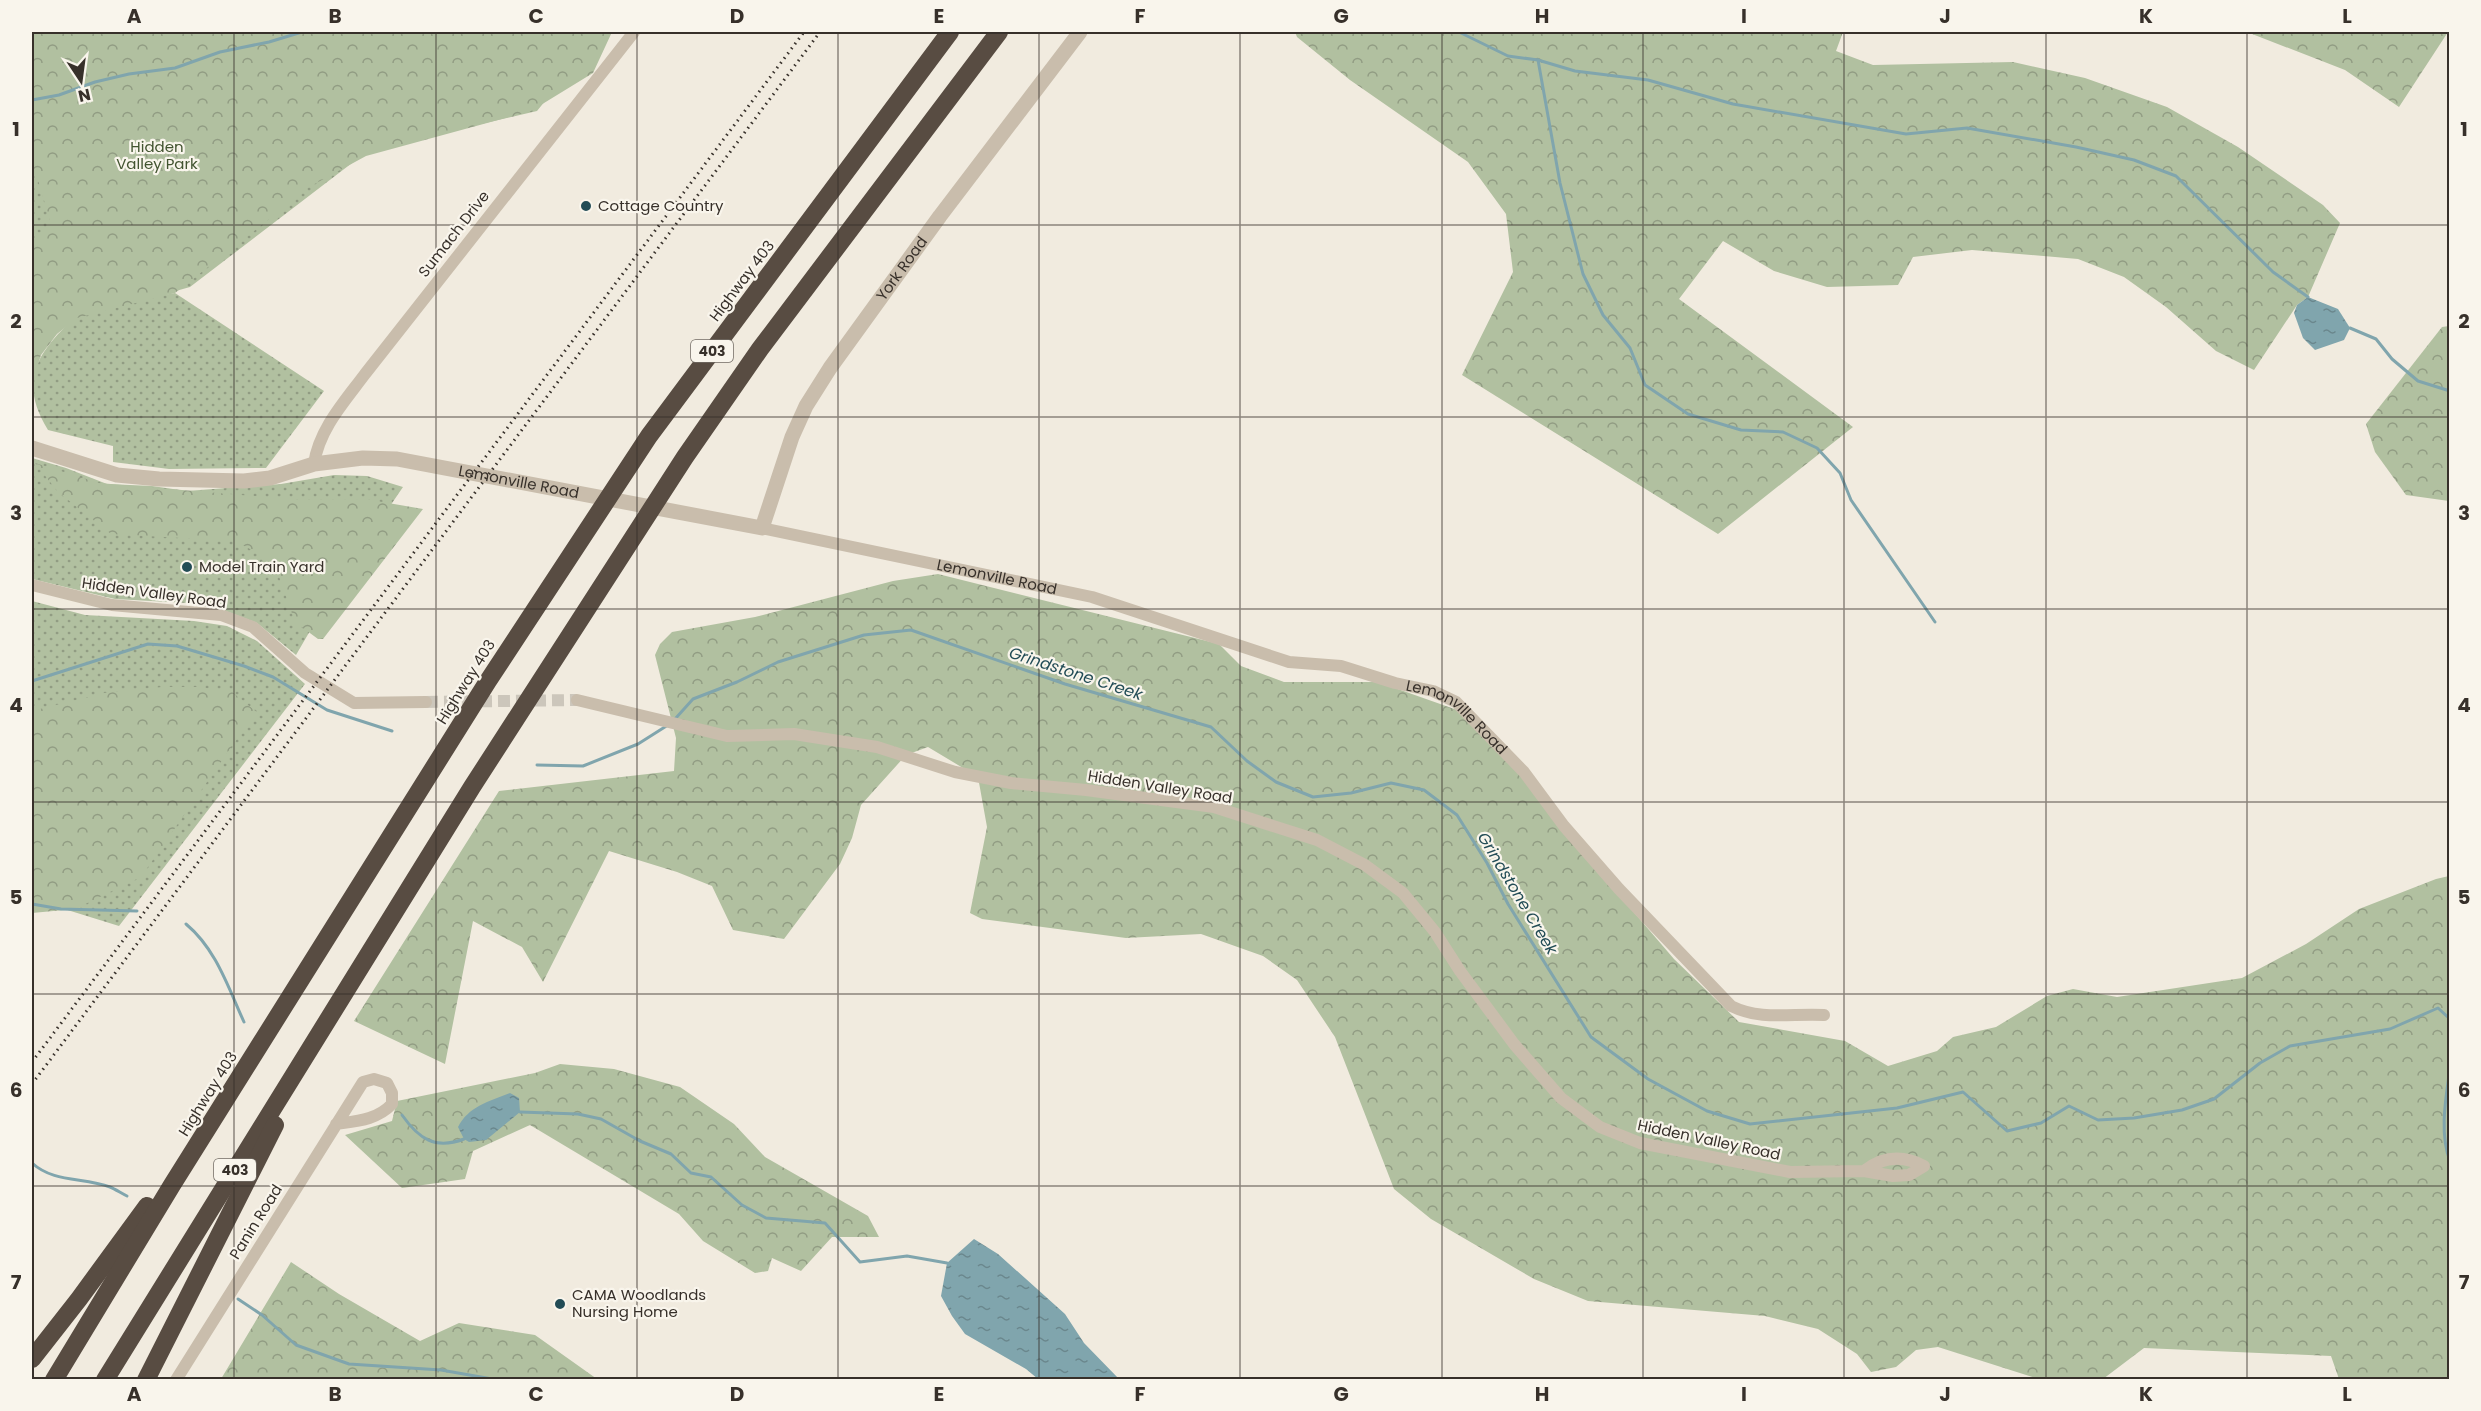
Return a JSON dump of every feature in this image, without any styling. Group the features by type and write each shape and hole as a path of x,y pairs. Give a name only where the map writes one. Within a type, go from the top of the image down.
{"highway":[{"name":"Highway 403","path":"54,1380 238,1080 488,681 649,436 950,32"},
{"name":"403","path":"105,1380 364,960 685,457 760,349 999,32"},
{"path":"146,1380 243,1186 364,960"},
{"path":"32,1359 80,1299 238,1080"}],"street":[{"name":"Sumach Drive","path":"314,464 329,422 364,374 634,32"},
{"name":"York Road","path":"762,528 792,437 806,406 830,368 940,216 1080,32"},
{"name":"Lemonville Road","path":"32,448 117,475 159,479 244,481 270,478 314,464 363,458 397,459 715,518 1092,597 1289,662 1341,666 1433,691 1456,702 1524,772 1564,826 1619,889 1731,1006 1772,1017 1824,1015"},
{"name":"Hidden Valley Road","path":"32,585 112,605 221,615 253,627 305,673 354,703 426,702"},
{"name":"Hidden Valley Road","path":"577,700 727,736 794,734 877,747 912,756 955,772 1011,783 1086,790 1214,807 1317,840 1365,865 1403,893 1435,932 1460,971 1514,1044 1561,1098 1600,1126 1640,1143 1790,1172 1864,1171"},
{"name":"Panin Road","path":"176,1380 202,1335 336,1124 363,1082 374,1079 387,1083 392,1093 392,1104 384,1113 367,1119 336,1124"}],"green space":[{"name":"Hidden Valley Park","path":"32,32 601,32 537,111 369,150 190,287 158,296 175,293 324,391 266,468 169,469 113,462 113,446 48,430 39,414 33,385 35,372 47,348 69,323 46,330 32,366"},
{"name":"Hidden Valley Park","path":"32,32 612,32 593,73 531,111 366,156 298,193 268,220 175,293 77,318 57,334 41,355 33,380 32,402 32,241 51,224 38,180 32,171"},
{"path":"1295,32 1843,32 1836,51 1873,65 2013,62 2085,78 2167,107 2238,147 2323,205 2340,223 2308,297 2297,305 2254,370 2216,351 2166,307 2124,277 2078,259 1972,250 1913,257 1898,285 1827,287 1774,271 1723,241 1679,299 1853,427 1718,534 1462,375 1513,272 1506,214 1468,162 1350,80 1297,37"},
{"path":"2247,32 2448,32 2399,107 2345,70"},
{"path":"2450,326 2449,501 2406,495 2375,452 2366,424 2442,327"},
{"path":"32,458 107,484 152,486 187,491 281,484 334,475 367,476 403,487 339,581 296,655 257,623 220,609 187,603 115,599 32,579"},
{"path":"35,463 99,483 301,500 365,499 423,509 323,639 318,639 295,622 274,562 235,541 111,534 58,492"},
{"path":"938,574 1219,644 1241,666 1284,682 1378,682 1460,711 1502,747 1577,846 1674,959 1739,1022 1845,1041 1888,1066 1937,1051 1953,1037 1996,1027 2047,996 2073,989 2117,997 2242,978 2306,944 2359,909 2449,876 2449,1379 2339,1379 2331,1356 2144,1348 2103,1379 2039,1379 1938,1347 1916,1350 1896,1367 1871,1372 1857,1354 1818,1329 1765,1316 1588,1301 1534,1279 1431,1219 1394,1189 1335,1037 1297,980 1263,956 1201,934 1126,938 982,919 970,913 987,827 978,777 928,747 906,755 861,805 852,838 840,864 784,939 733,930 712,886 677,872 609,851 543,982 522,947 473,921 445,1064 354,1021 499,791 674,771 676,738 655,655 660,644 672,632 755,617 893,581"},
{"path":"32,601 85,615 194,621 227,626 257,641 305,684 119,926 32,899"},
{"path":"162,687 198,687 232,692 258,713 239,736 141,877 75,909 32,913 32,711 104,693"},
{"path":"560,1064 614,1069 680,1087 734,1124 765,1157 868,1216 879,1237 832,1237 801,1271 772,1258 768,1271 755,1273 703,1241 679,1214 530,1125 473,1151 465,1179 402,1188 345,1135 392,1121 397,1101 535,1073"},
{"path":"291,1262 339,1294 420,1341 459,1323 535,1335 597,1379 221,1379"}],"water":[{"path":"2308,297 2338,309 2350,328 2344,340 2315,350 2303,338 2294,313 2297,305"},
{"path":"510,1093 519,1098 520,1112 486,1140 469,1142 464,1139 458,1127 467,1114"},
{"path":"974,1239 998,1254 1065,1314 1084,1343 1119,1379 1038,1379 1026,1369 965,1334 941,1296 947,1263"}],"waterway":[{"name":"Grindstone Creek","path":"32,100 59,95 95,82 129,74 175,68 220,52 269,42 302,32"},
{"path":"1459,32 1508,56 1538,60 1575,71 1648,80 1733,104 1906,134 1967,128 2076,147 2134,160 2176,176 2273,272 2308,297"},
{"path":"1538,60 1560,183 1583,274 1603,315 1630,348 1645,385 1688,414 1741,430 1783,432 1817,448 1840,473 1851,500 1935,622"},
{"path":"2350,328 2376,339 2392,359 2418,381 2450,391"},
{"name":"Grindstone Creek","path":"675,719 693,699 737,682 778,662 864,635 911,630 1065,684 1211,727 1247,761 1276,782 1313,797 1351,793 1391,783 1424,790 1457,815 1487,863 1508,904 1591,1037 1648,1079 1707,1111 1750,1124 1897,1108 1963,1092 2007,1131 2041,1123 2069,1106 2098,1120 2134,1118 2182,1110 2214,1099 2260,1063 2290,1046 2390,1029 2438,1008 2450,1019"},
{"name":"Grindstone Creek","path":"32,681 148,644 177,646 273,677 327,710 392,731"},
{"name":"Grindstone Creek","path":"537,765 583,766 638,744 668,725"},
{"path":"32,904 61,909 137,911"},
{"path":"186,924 213,957 227,982 244,1022"},
{"name":"Grindstone Creek","path":"2450,1068 2444,1127 2450,1161"},
{"path":"520,1112 578,1114 601,1119 640,1141 671,1154 691,1173 711,1177 742,1205 766,1218 825,1223 860,1262 907,1256 947,1263"},
{"path":"402,1115 421,1136 428,1140 444,1143 464,1139"},
{"path":"32,1163 50,1174 100,1184 127,1196"},
{"path":"238,1299 262,1315 296,1345 349,1364 441,1370 498,1380"}],"tunnel":[{"path":"426,702 577,700"}],"railway":[{"path":"32,1062 804,32"},
{"path":"32,1084 820,32"}],"place":[{"name":"Cottage Country","path":"586,206"},
{"name":"Model Train Yard","path":"187,567"},
{"name":"CAMA Woodlands Nursing Home","path":"560,1304"}]}
